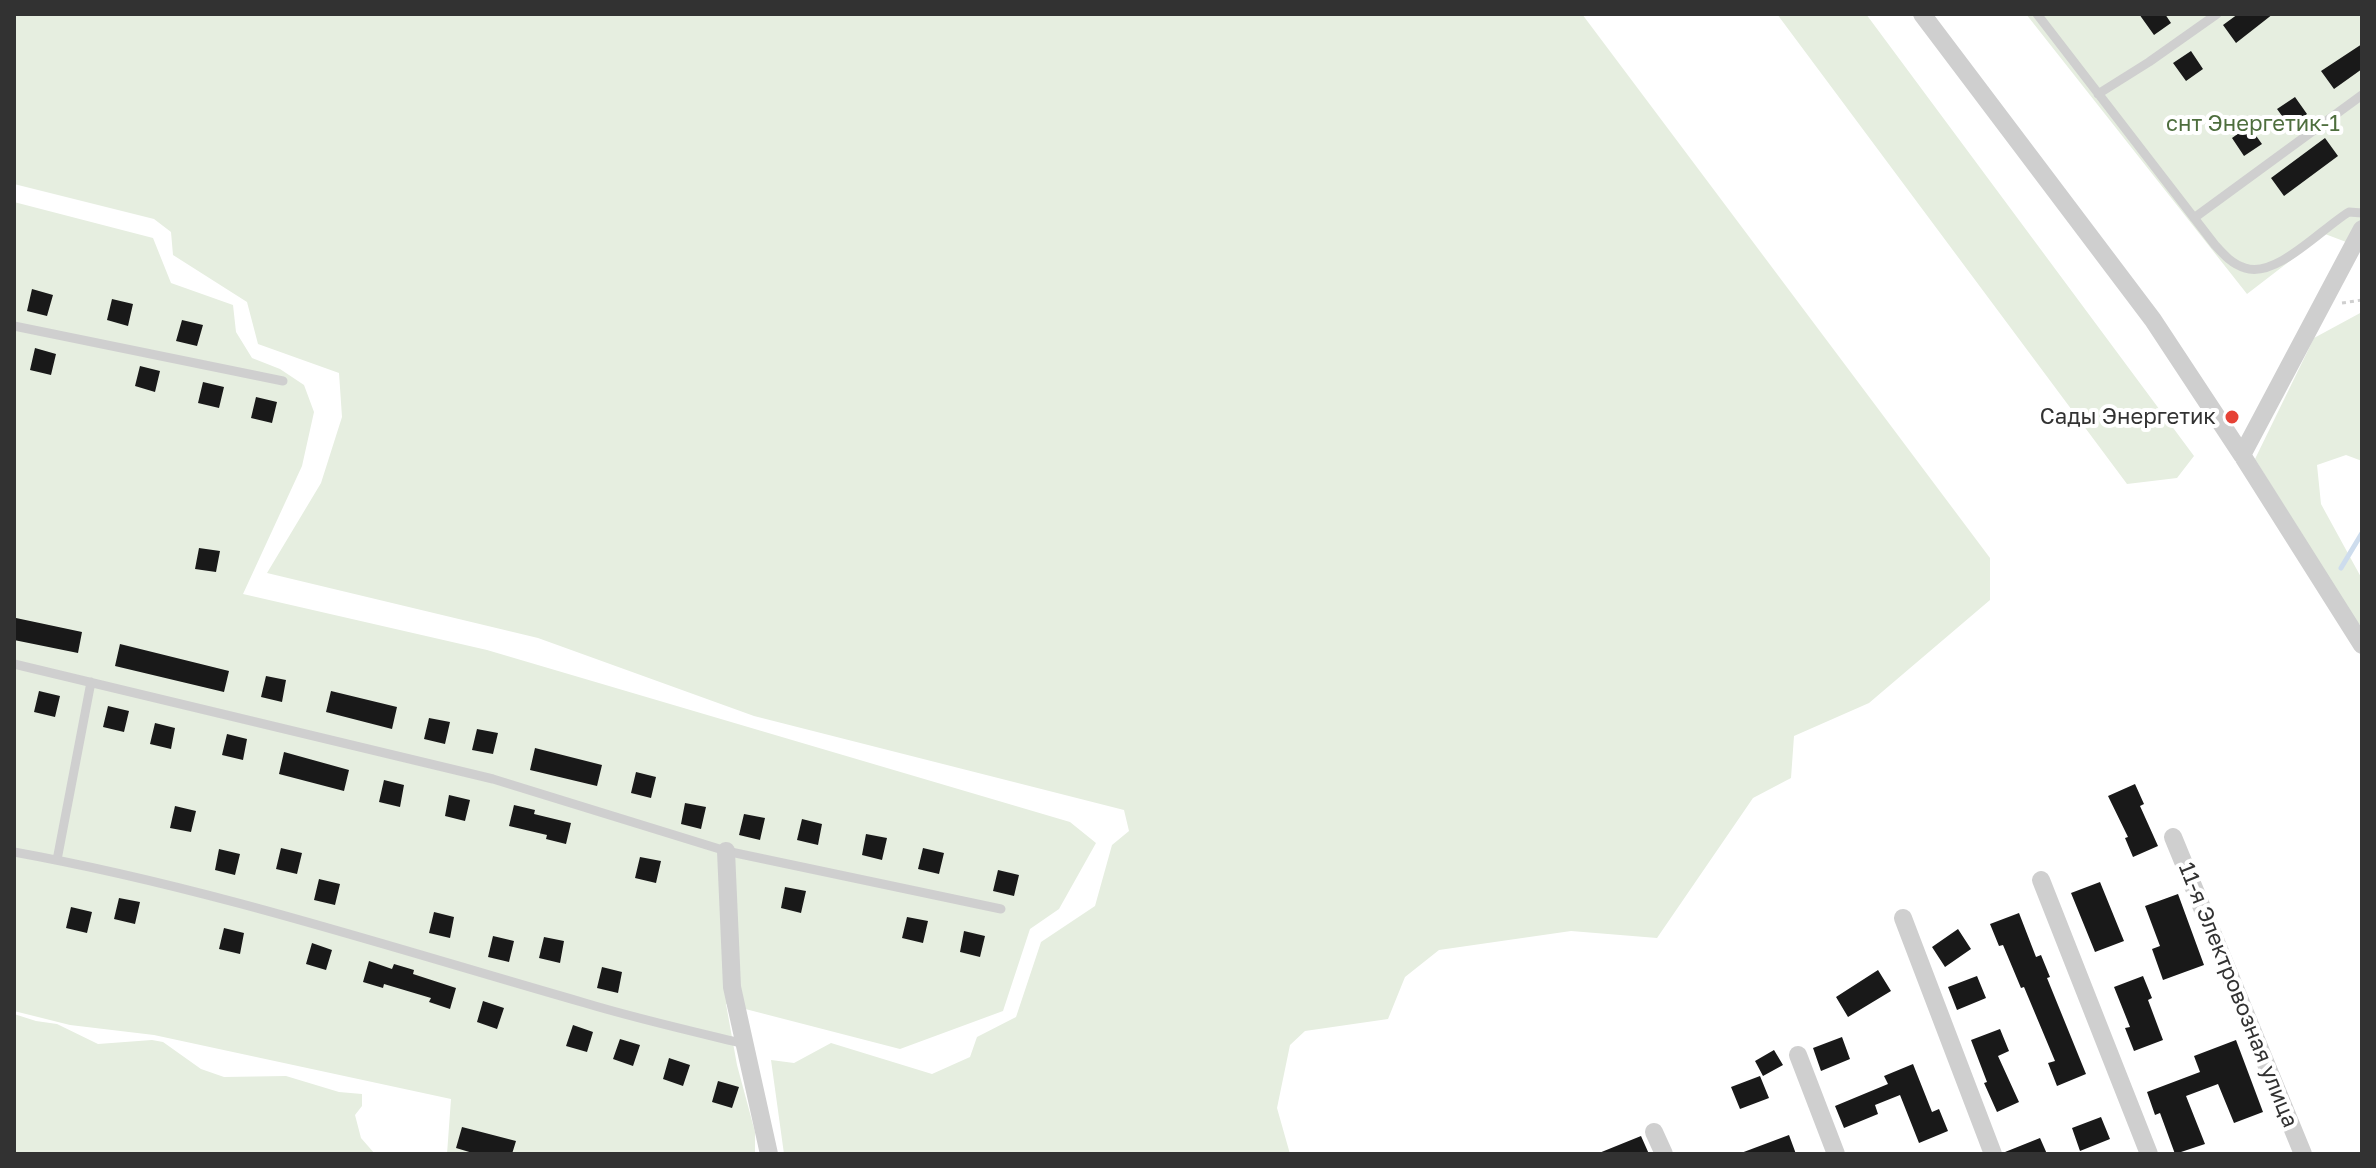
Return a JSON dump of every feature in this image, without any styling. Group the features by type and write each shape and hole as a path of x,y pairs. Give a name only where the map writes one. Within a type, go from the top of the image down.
{"street":[{"path":"1922,14 2153,320 2362,645"},
{"path":"2242,455 2362,229"},
{"name":"11-я Электровозная улица","path":"2173,837 2303,1154"},
{"path":"726,851 732,987 769,1154"},
{"path":"2041,880 2149,1154"},
{"path":"1903,918 1993,1154"},
{"path":"1798,1055 1836,1154"},
{"path":"1654,1132 1664,1154"}],"lane":[{"path":"2037,14 2231,262 2247,269 2264,270 2279,263 2349,212 2362,213"},
{"path":"2098,94 2217,14"},
{"path":"2194,218 2362,95"},
{"path":"14,326 283,381"},
{"path":"14,664 493,779 726,851 1001,909"},
{"path":"57,860 91,682"},
{"path":"14,852 240,904 589,1005 745,1044"}],"green space":[{"path":"14,14 1582,14 1990,558 1990,600 1869,703 1794,736 1791,778 1753,798 1657,938 1571,931 1439,950 1405,977 1388,1019 1305,1031 1290,1045 1277,1108 1290,1154 784,1154 771,1060 794,1063 831,1043 932,1074 970,1057 977,1037 1016,1017 1041,942 1095,906 1112,845 1129,831 1124,810 754,716 538,638 267,573 321,483 342,417 339,373 258,344 247,302 173,255 171,232 154,219 14,184"},
{"path":"1777,14 1866,14 2194,456 2177,478 2127,484"},
{"name":"снт Энергетик-1","path":"2026,14 2362,14 2362,248 2325,234 2247,294"},
{"path":"14,202 153,238 171,283 233,305 236,332 252,358 280,369 304,385 314,412 302,466 243,594 487,650 1070,822 1096,843 1059,909 1030,929 1003,1011 900,1049 726,1004 737,1065 755,1132 755,1154 447,1154 451,1099 154,1035 70,1025 14,1011"},
{"path":"2362,312 2362,461 2346,455 2317,465 2321,504 2362,579 2362,626 2355,621 2255,459 2314,338"},
{"path":"14,1014 57,1024 98,1044 163,1042 201,1069 224,1077 286,1076 339,1092 362,1094 362,1106 355,1115 361,1138 375,1154 14,1154"}],"building":[{"path":"2139,14 2165,14 2171,23 2154,35"},
{"path":"2238,14 2273,14 2236,43 2223,25"},
{"path":"2362,44 2362,69 2334,89 2321,71"},
{"path":"2191,51 2203,69 2186,81 2173,63"},
{"path":"2295,97 2307,114 2290,127 2277,109"},
{"path":"2249,126 2262,144 2244,156 2232,138"},
{"path":"2325,138 2338,156 2284,196 2271,178"},
{"path":"32,289 53,295 47,316 27,311"},
{"path":"112,299 133,304 128,326 107,320"},
{"path":"182,320 203,325 197,346 176,341"},
{"path":"35,348 56,354 51,375 30,370"},
{"path":"140,366 160,371 155,392 135,386"},
{"path":"203,382 224,387 219,408 198,403"},
{"path":"256,397 277,402 272,423 251,418"},
{"path":"199,548 220,551 216,572 195,569"},
{"path":"16,618 82,632 78,653 14,640"},
{"path":"120,644 229,671 224,692 115,666"},
{"path":"266,676 286,680 282,702 261,697"},
{"path":"39,691 60,696 55,717 34,712"},
{"path":"331,691 397,707 392,729 326,712"},
{"path":"108,706 129,711 124,732 103,727"},
{"path":"429,718 450,722 445,744 424,739"},
{"path":"155,723 175,728 171,749 150,744"},
{"path":"477,729 498,733 493,754 472,750"},
{"path":"227,734 247,739 243,760 222,755"},
{"path":"535,748 602,765 597,786 530,770"},
{"path":"284,752 349,770 344,791 279,774"},
{"path":"636,772 656,777 651,798 631,793"},
{"path":"384,780 404,785 400,807 379,802"},
{"path":"2135,784 2144,804 2140,806 2158,846 2133,857 2125,838 2128,837 2108,796"},
{"path":"449,795 470,800 465,821 445,816"},
{"path":"685,803 706,807 701,829 681,824"},
{"path":"514,805 535,810 534,814 571,823 566,844 546,839 547,835 509,826"},
{"path":"175,806 196,811 191,832 170,828"},
{"path":"744,814 765,818 760,840 739,835"},
{"path":"802,819 822,824 818,845 797,840"},
{"path":"866,834 887,838 882,860 862,855"},
{"path":"281,848 302,853 297,874 276,869"},
{"path":"923,848 944,853 939,874 918,869"},
{"path":"219,849 240,854 235,875 215,870"},
{"path":"640,857 661,861 656,883 635,878"},
{"path":"998,870 1019,875 1014,896 993,891"},
{"path":"319,879 340,884 335,905 314,900"},
{"path":"2100,882 2124,941 2095,952 2071,893"},
{"path":"785,887 806,891 801,913 781,908"},
{"path":"2178,894 2204,965 2163,980 2152,949 2160,946 2145,906"},
{"path":"119,898 140,902 135,924 114,919"},
{"path":"71,907 92,912 87,933 66,928"},
{"path":"434,912 454,917 450,938 429,933"},
{"path":"2019,913 2036,957 2041,955 2050,977 2047,978 2086,1074 2057,1086 2048,1063 2055,1061 2024,987 2021,988 2003,945 1999,946 1990,924"},
{"path":"907,917 928,921 923,943 902,938"},
{"path":"224,928 244,933 240,954 219,949"},
{"path":"1958,929 1971,949 1945,967 1932,947"},
{"path":"964,931 985,936 980,957 960,952"},
{"path":"493,936 514,941 509,962 488,957"},
{"path":"544,937 564,941 560,963 539,958"},
{"path":"312,943 332,950 326,970 306,964"},
{"path":"369,961 392,969 394,964 414,970 413,974 456,988 450,1009 429,1002 431,998 384,984 383,988 363,982"},
{"path":"602,967 622,972 618,993 597,988"},
{"path":"1878,970 1891,991 1848,1017 1836,997"},
{"path":"1977,976 1986,998 1957,1010 1948,987"},
{"path":"2143,976 2163,1040 2134,1051 2125,1028 2130,1027 2114,987"},
{"path":"483,1001 504,1008 497,1029 477,1022"},
{"path":"573,1025 593,1032 587,1052 566,1046"},
{"path":"2000,1029 2009,1051 1998,1056 2019,1102 1997,1112 1971,1040"},
{"path":"1842,1037 1850,1059 1821,1071 1813,1048"},
{"path":"620,1039 640,1045 633,1066 613,1059"},
{"path":"2236,1040 2263,1112 2234,1123 2218,1084 2186,1096 2205,1144 2175,1154 2160,1113 2155,1115 2147,1092 2200,1072 2194,1056"},
{"path":"1774,1050 1783,1065 1763,1076 1755,1061"},
{"path":"669,1058 690,1065 683,1086 663,1079"},
{"path":"1913,1064 1932,1112 1939,1109 1948,1131 1919,1143 1900,1095 1875,1105 1878,1114 1844,1128 1835,1106 1888,1084 1884,1076"},
{"path":"1760,1076 1769,1098 1740,1109 1731,1087"},
{"path":"718,1081 739,1087 732,1108 712,1102"},
{"path":"2101,1117 2110,1139 2080,1151 2072,1128"},
{"path":"462,1127 516,1141 512,1154 476,1154 456,1148"},
{"path":"1789,1135 1796,1154 1741,1153"},
{"path":"1641,1136 1649,1154 1599,1154 1599,1153"},
{"path":"2040,1138 2047,1154 2005,1154 2005,1152"}],"waterway":[{"path":"2341,568 2362,533"}],"place":[{"name":"Сады Энергетик","path":"2232,417"}]}
